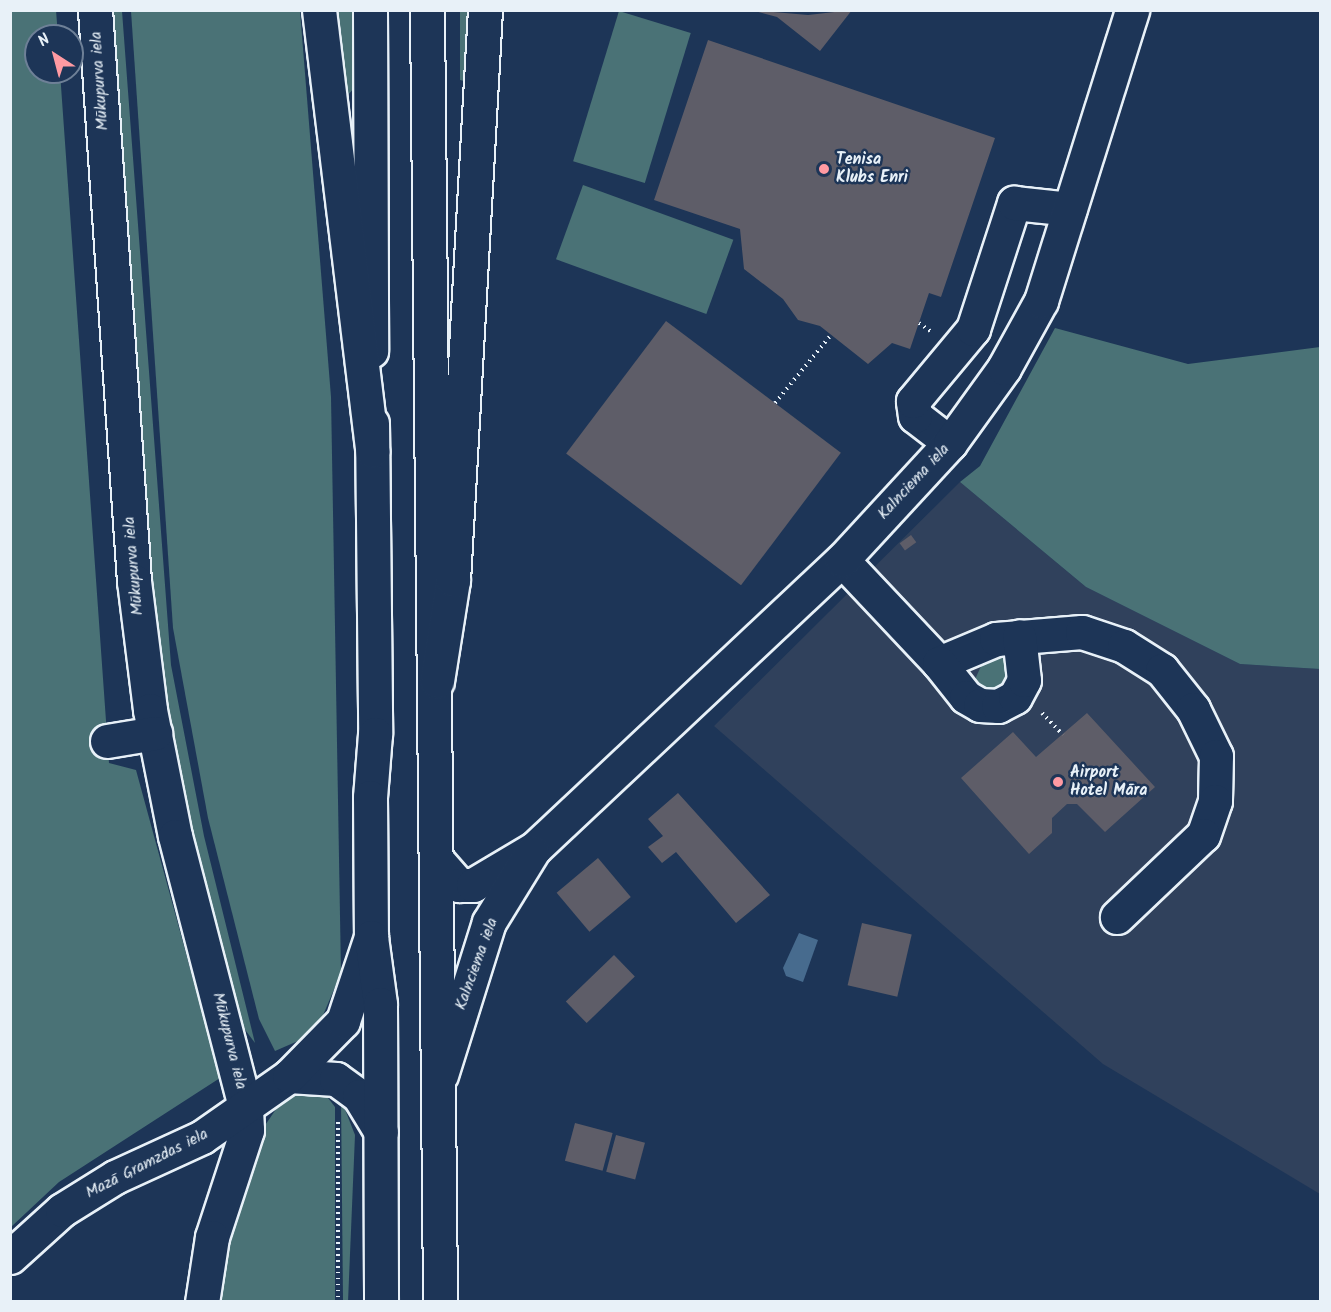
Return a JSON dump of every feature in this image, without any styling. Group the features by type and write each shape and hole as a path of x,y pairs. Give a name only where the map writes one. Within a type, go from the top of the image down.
{"main road":[{"name":"Mūkupurva iela","path":"95,10 134,581 155,733 175,836 246,1110 247,1130 212,1237 202,1302"},
{"path":"319,10 372,451"},
{"path":"370,10 371,937 380,1004 381,1301"},
{"path":"427,10 430,582 437,681 437,1089 440,1302"},
{"path":"437,681 453,580 485,10"},
{"name":"Kalnciema iela","path":"438,861 459,885 472,885 535,848 842,560 950,443 1004,368 1041,301 1132,10"},
{"path":"950,443 915,416 914,401 973,328 1014,203 1070,209"},
{"path":"842,560 939,663 966,697 980,705 998,706 1015,697 1024,680 1019,636"},
{"path":"939,663 996,639 1082,632 1124,646 1162,670 1192,709 1216,756 1215,801 1203,835 1117,917"},
{"path":"107,741 155,733"},
{"name":"Kalnciema iela","path":"437,1089 489,922 535,848"},
{"name":"Mazā Gramzdas iela","path":"10,1257 62,1210 97,1188 246,1110 289,1076 343,1021 371,937"},
{"path":"289,1076 336,1079 359,1096 381,1132"}],"path":[{"path":"775,403 831,335"},
{"path":"1034,704 1063,735"},
{"path":"336,1079 338,1302"}],"shaded area":[{"path":"960,482 1086,587 1240,664 1320,669 1320,1194 1103,1064 714,726"},
{"path":"799,933 818,940 803,982 786,976 783,968"}],"green space":[{"path":"56,10 57,24 24,24 24,84 61,84 109,763 136,770 220,1078 59,1182 11,1227 10,11"},
{"path":"109,11 122,11 171,665 204,836 255,1043 237,1019 180,787 159,670"},
{"path":"131,11 300,11 331,397 341,973 321,1020 298,1041 275,1051 259,1019 208,818 173,628"},
{"path":"338,11 353,11 354,88 348,95"},
{"path":"460,11 473,11 468,82 460,80"},
{"path":"619,11 691,33 645,183 573,161"},
{"path":"583,185 733,240 706,314 556,259"},
{"path":"1055,328 1188,364 1320,347 1320,669 1240,664 1086,587 960,482 980,466"},
{"path":"1008,653 1019,669 997,695 972,686 982,664"},
{"path":"322,1090 335,1107 335,1301 216,1302 216,1272 259,1134 283,1099 298,1091"},
{"path":"341,1099 355,1135 348,1302 343,1301"}],"building":[{"path":"751,10 808,15 852,10 820,51 777,17"},
{"name":"Tenisa Klubs Enri","path":"708,40 995,138 941,297 929,293 910,349 892,343 868,364 820,326 798,320 783,299 744,269 740,229 654,200"},
{"path":"666,321 841,453 741,585 566,454"},
{"path":"911,535 916,542 905,551 900,543"},
{"name":"Airport Hotel Māra","path":"1087,713 1155,787 1105,832 1077,804 1067,804 1052,818 1052,833 1029,854 961,778 1013,732 1036,757"},
{"path":"678,793 770,895 736,923 676,852 662,863 648,847 663,836 648,819"},
{"path":"598,858 631,897 589,932 557,893"},
{"path":"862,923 912,934 897,997 848,985"},
{"path":"614,955 635,977 587,1023 566,1002"},
{"path":"575,1123 613,1133 603,1171 565,1161"},
{"path":"616,1135 645,1143 635,1179 606,1172"}],"place":[{"name":"Tenisa Klubs Enri","path":"824,169"},
{"name":"Airport Hotel Māra","path":"1058,782"}]}
